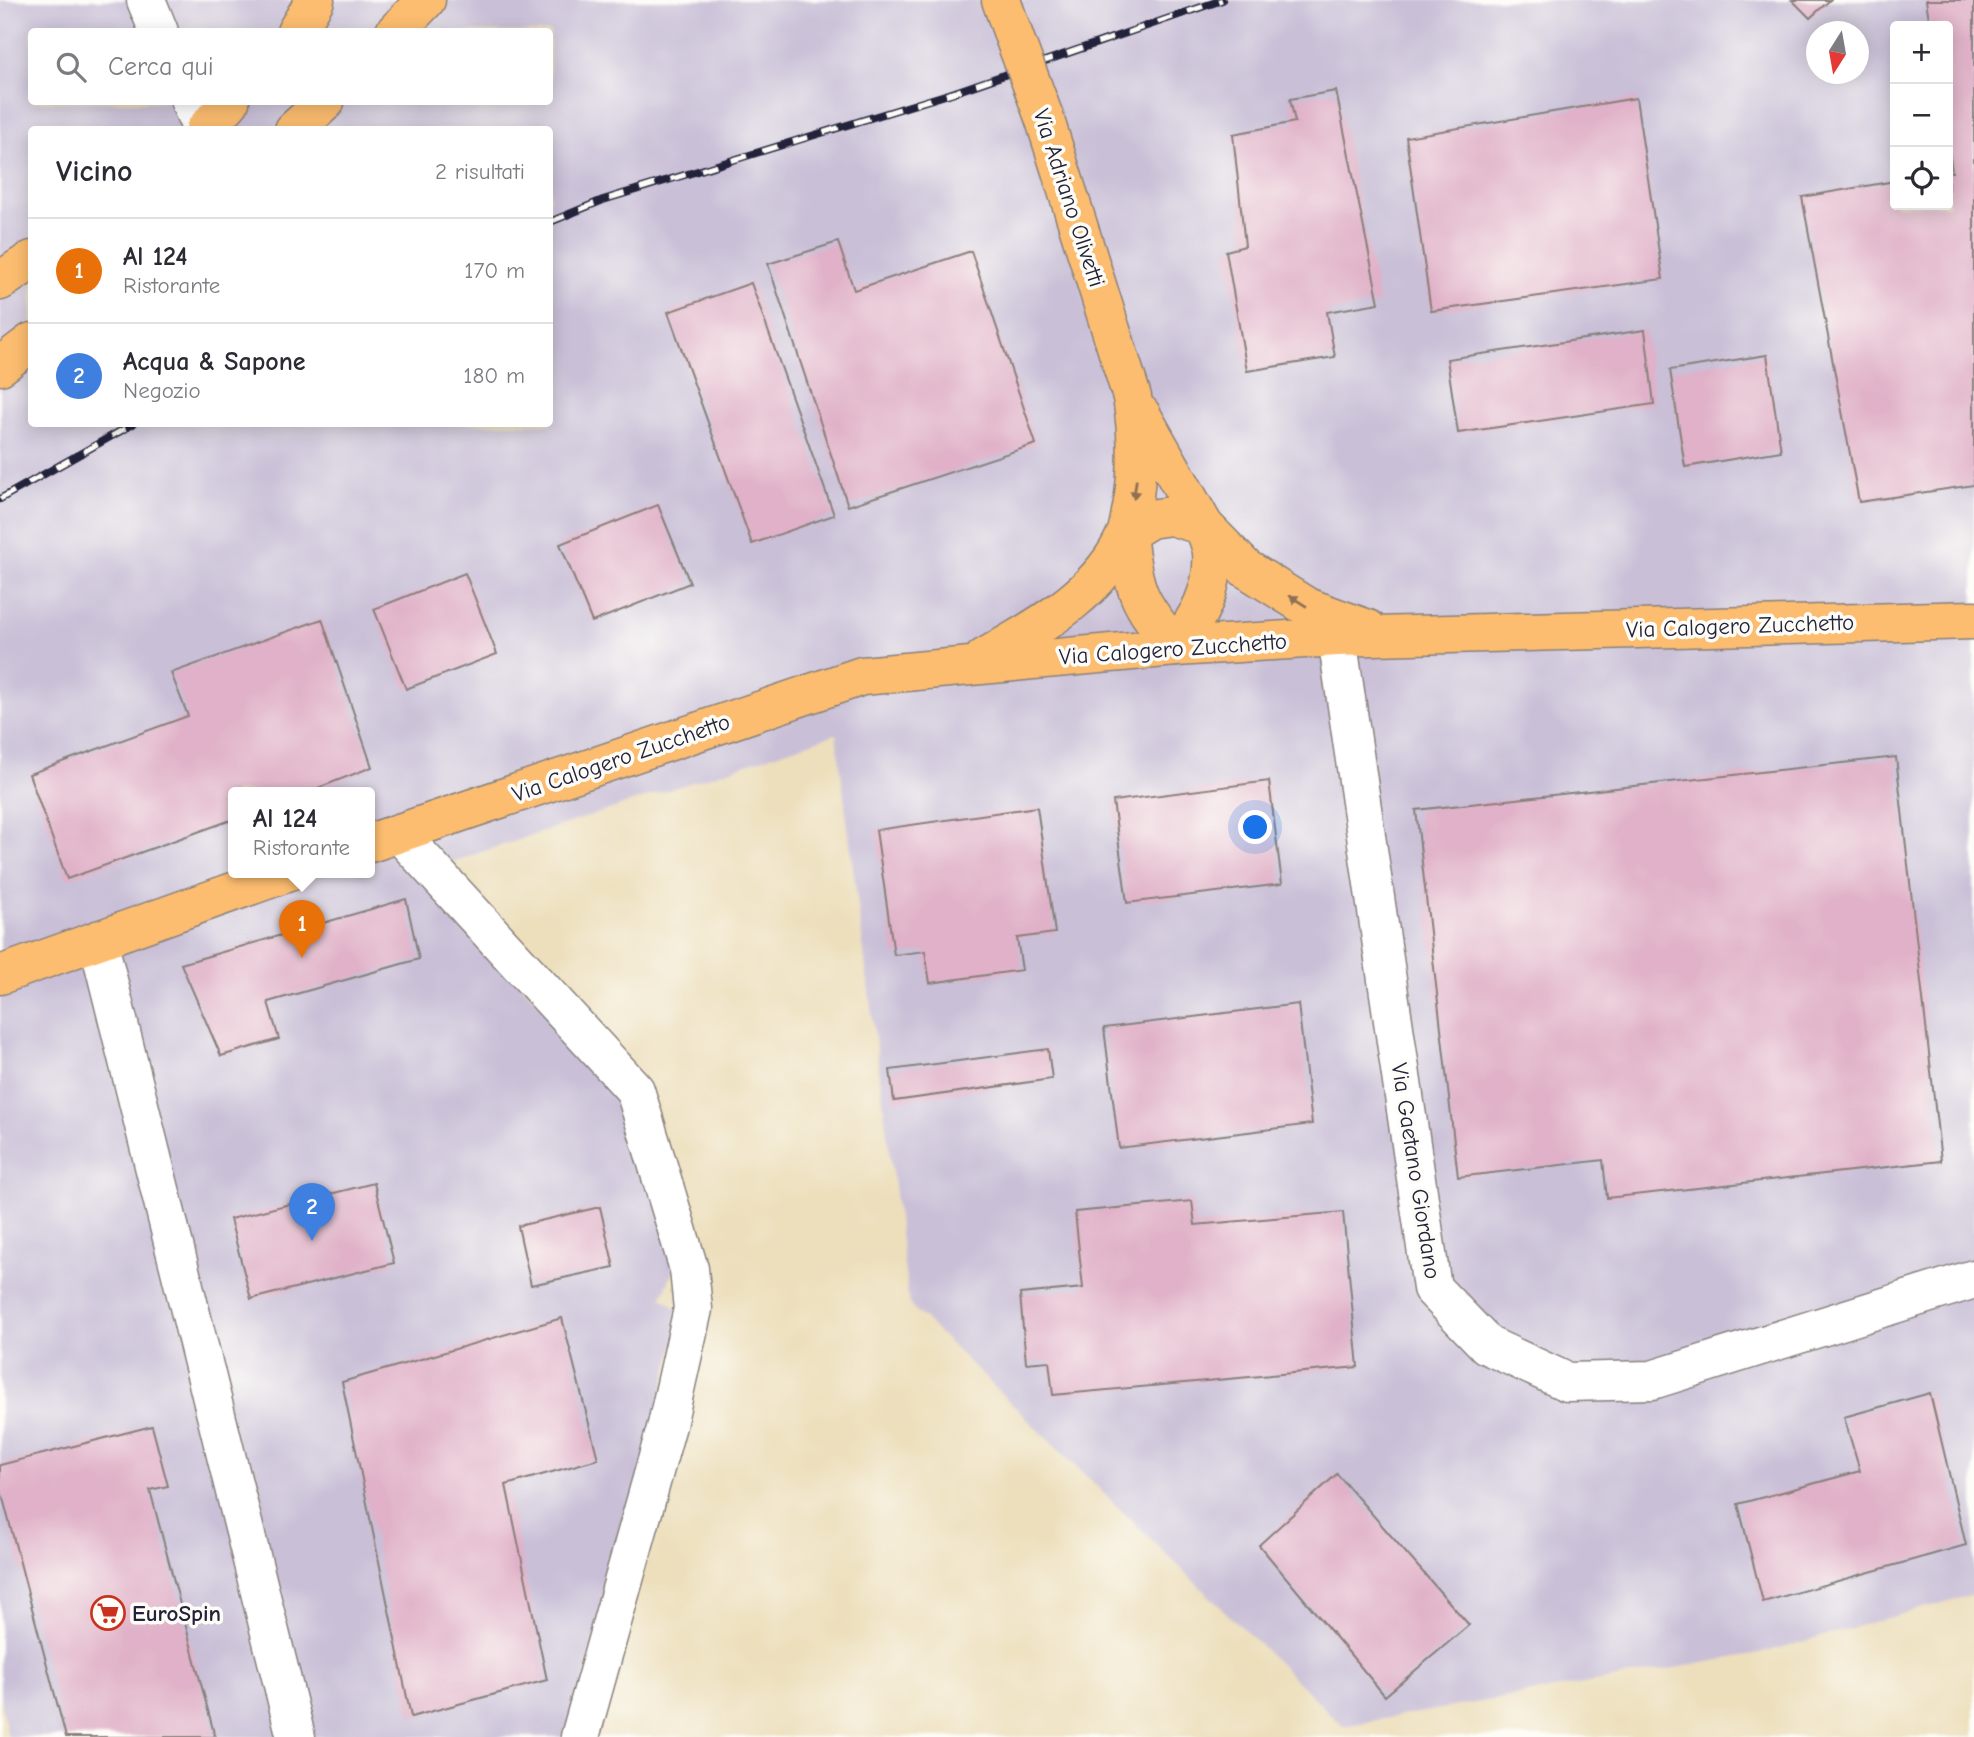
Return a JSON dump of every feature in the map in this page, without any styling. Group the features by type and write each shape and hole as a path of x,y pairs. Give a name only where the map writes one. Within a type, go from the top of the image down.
{"main road":[{"path":"298,28 315,0"},
{"path":"398,28 426,0"},
{"name":"Via Adriano Olivetti","path":"1007,17 1044,117 1132,397 1139,462 1127,533 1131,576 1140,602 1176,647 1198,618 1209,586 1212,551 1204,526 1132,397"},
{"path":"207,126 227,105"},
{"path":"299,126 323,105"},
{"path":"0,281 28,263"},
{"path":"0,366 28,345"},
{"name":"Via Adriano Olivetti","path":"974,664 1034,629 1073,601 1107,566 1127,533 1150,519 1171,516 1204,526 1245,568 1307,607 1384,636"},
{"name":"Via Calogero Zucchetto","path":"385,838 862,676 1176,647 1336,637 1974,620"},
{"path":"0,975 272,878"}],"street":[{"path":"146,0 157,28"},
{"path":"191,105 201,126"},
{"name":"Via Gaetano Giordano","path":"1336,637 1432,1288 1487,1345 1567,1382 1651,1380 1974,1279"},
{"path":"385,838 635,1090 689,1269 693,1309 670,1412 580,1737"},
{"path":"98,940 296,1737"}],"shaded area":[{"path":"0,0 1974,0 1974,1594 1766,1652 1343,1726 909,1304 836,734 416,874 626,1095 677,1262 662,1297 683,1313 569,1737 8,1737 0,1697"}],"building":[{"path":"1792,0 1830,0 1810,18"},
{"path":"1926,0 1974,0 1974,485 1859,502 1802,197 1890,182 1890,210 1953,210 1953,21 1929,21"},
{"path":"1336,91 1379,303 1327,312 1335,357 1247,371 1226,251 1245,246 1233,134 1295,122 1290,99"},
{"path":"1636,98 1663,279 1431,311 1406,137"},
{"path":"838,242 854,290 971,251 1036,444 848,506 768,264"},
{"path":"751,283 834,515 752,544 668,312"},
{"path":"1645,330 1654,404 1458,433 1447,359"},
{"path":"1767,355 1781,451 1685,467 1670,370"},
{"path":"658,505 690,583 592,622 560,544"},
{"path":"465,573 497,654 406,689 374,609"},
{"path":"322,619 372,767 321,787 228,787 228,821 67,879 29,774 188,716 171,673"},
{"path":"1896,757 1941,1161 1607,1198 1603,1160 1458,1177 1416,810"},
{"path":"1269,781 1282,884 1127,903 1113,801"},
{"path":"1037,807 1055,933 1017,938 1022,970 930,983 925,951 894,955 876,830"},
{"path":"406,899 419,959 268,1002 279,1039 221,1056 181,964"},
{"path":"1298,1004 1312,1124 1119,1148 1104,1028"},
{"path":"1048,1049 1052,1079 894,1101 890,1070"},
{"path":"374,1183 394,1263 251,1299 230,1219"},
{"path":"1192,1201 1195,1225 1343,1212 1358,1367 1053,1395 1049,1361 1026,1363 1020,1294 1083,1288 1075,1212"},
{"path":"600,1207 614,1267 531,1285 518,1226"},
{"path":"562,1318 598,1459 506,1485 547,1680 411,1717 342,1382"},
{"path":"1930,1393 1966,1545 1763,1602 1738,1504 1860,1471 1844,1417"},
{"name":"EuroSpin","path":"152,1426 168,1486 150,1490 215,1737 66,1737 0,1487 0,1465"},
{"path":"1337,1474 1469,1625 1385,1696 1259,1545"}],"railway":[{"path":"553,221 603,200 955,92 1222,0"},
{"path":"0,499 128,427"}],"place":[{"name":"Al 124","path":"302,958"},
{"name":"Acqua & Sapone","path":"312,1241"},
{"name":"EuroSpin","path":"108,1613"}]}
